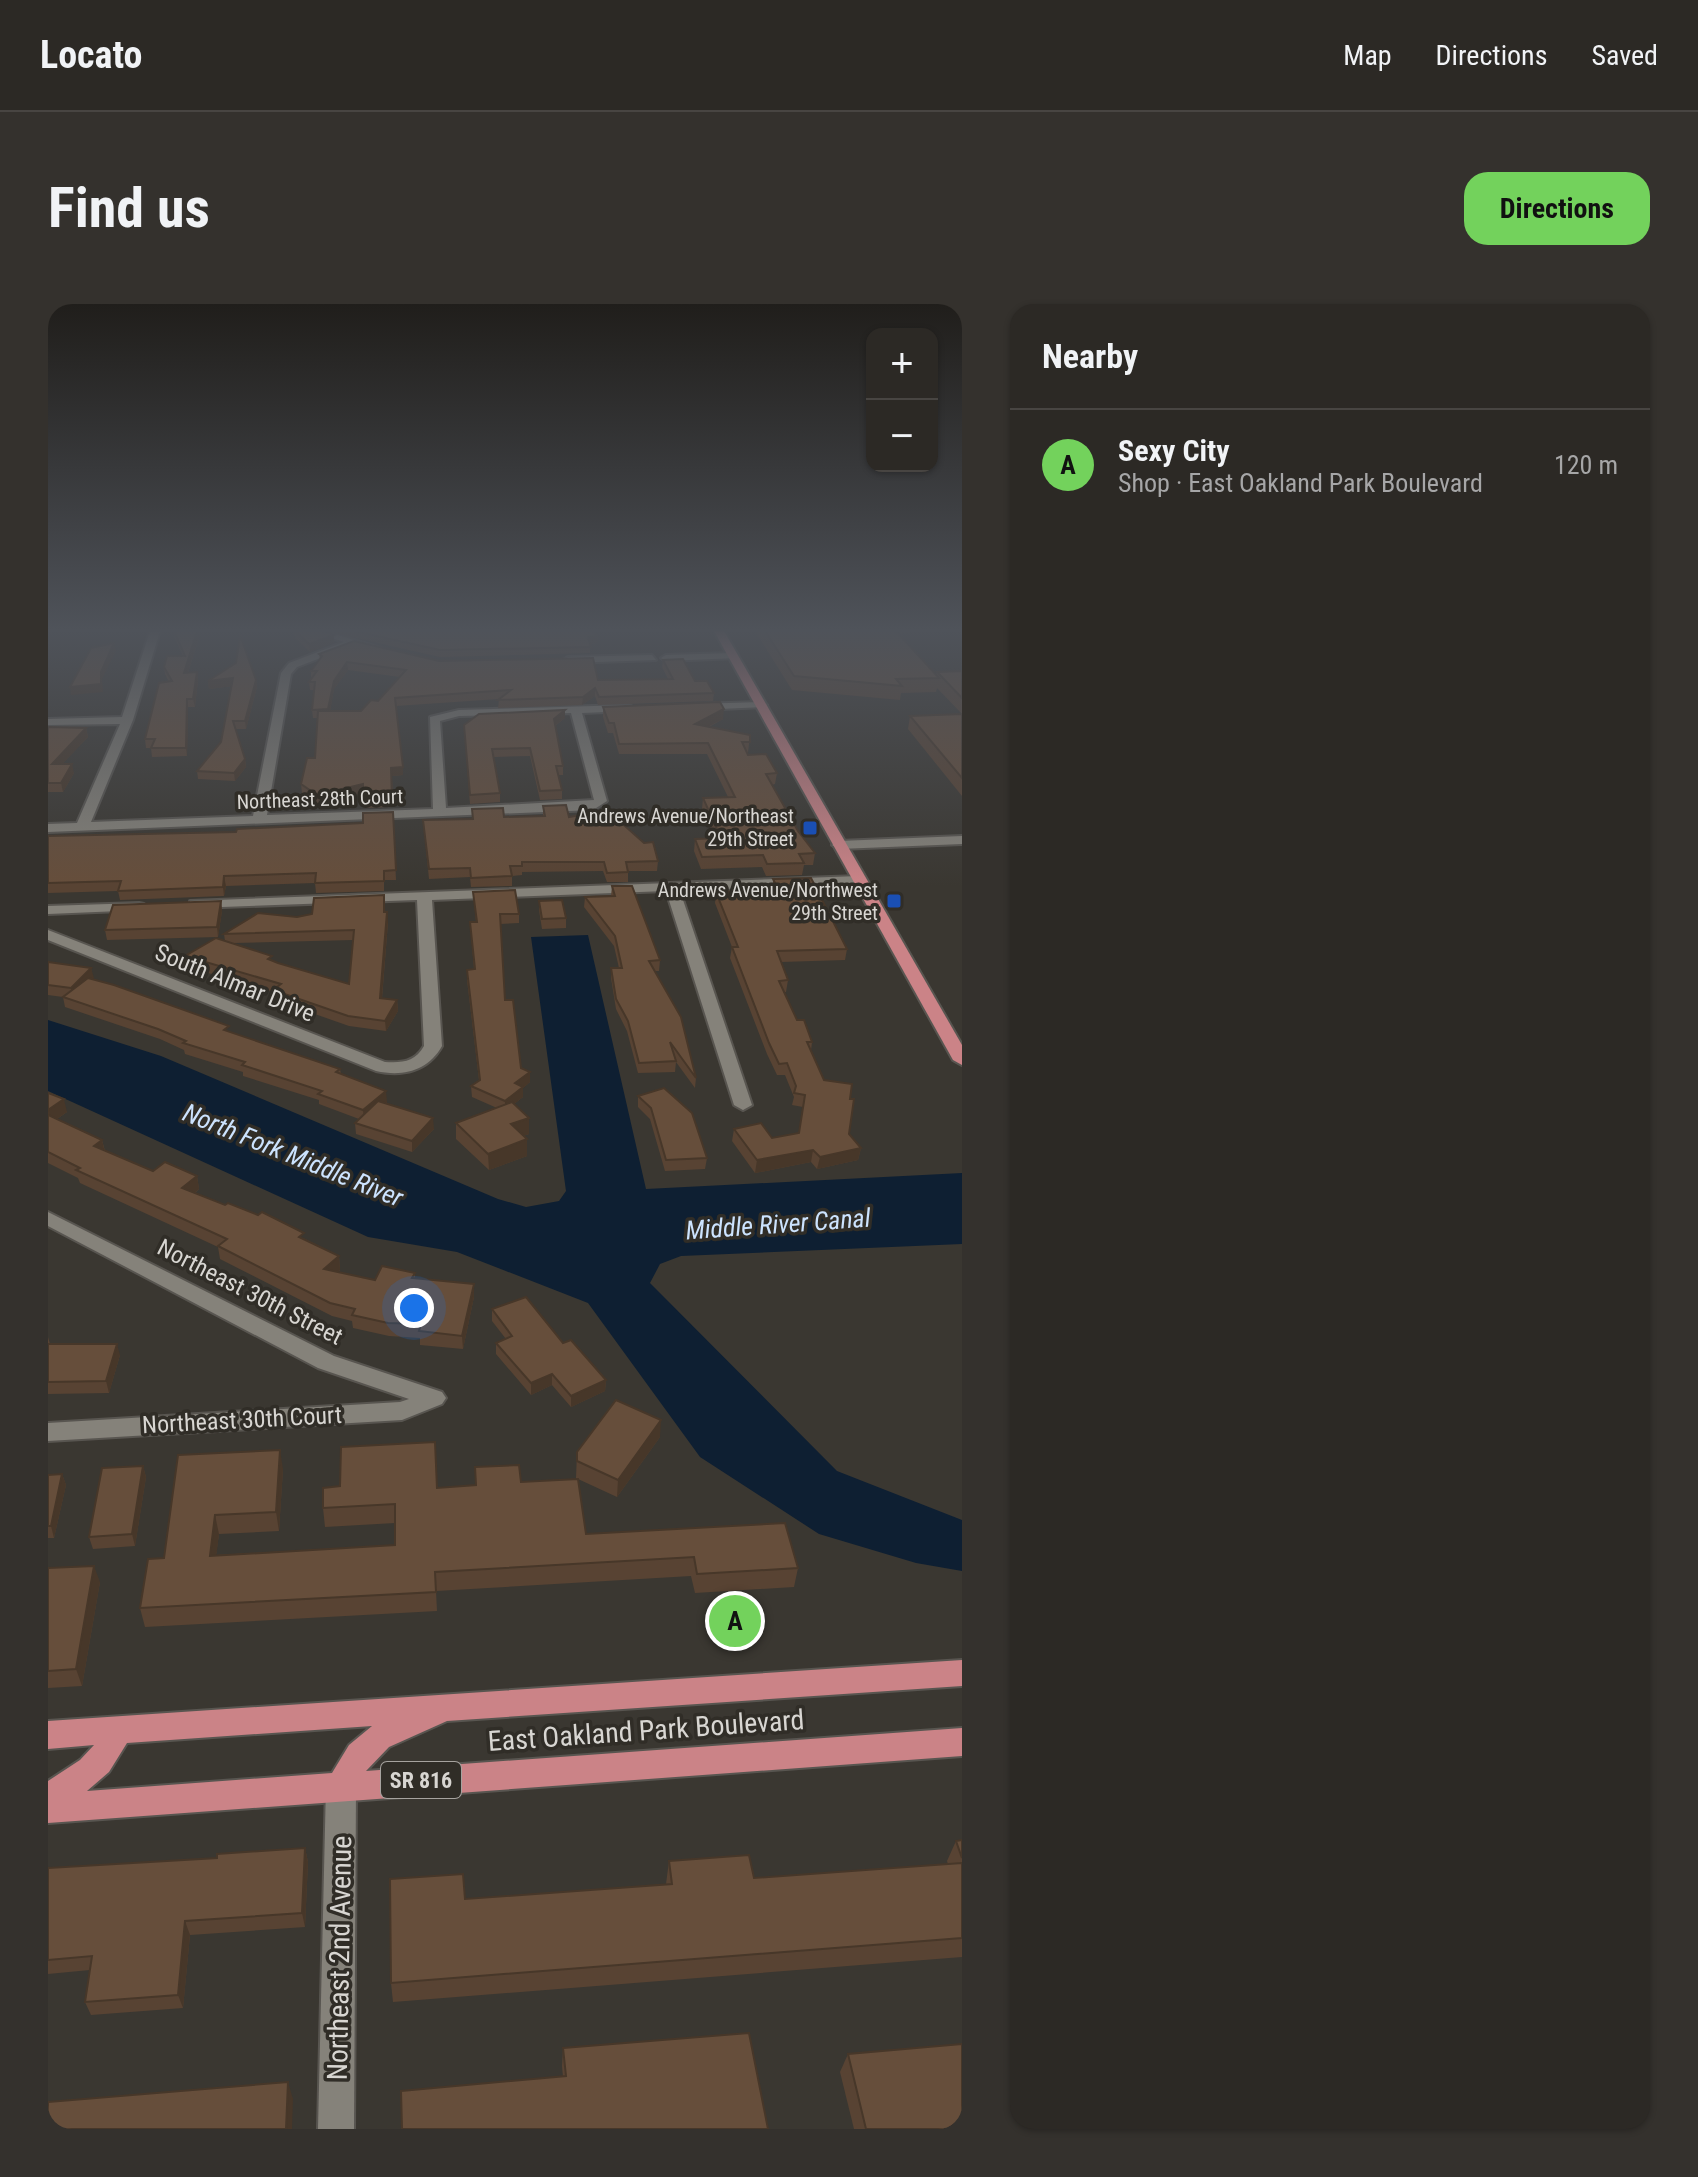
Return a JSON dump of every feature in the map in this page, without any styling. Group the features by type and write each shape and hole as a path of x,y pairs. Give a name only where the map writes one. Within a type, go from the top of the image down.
{"main road":[{"path":"767,716 962,1060"},
{"name":"East Oakland Park Boulevard","path":"48,1735 962,1673"},
{"path":"341,1786 355,1758 373,1738 459,1706"},
{"path":"48,1797 83,1777 108,1753 118,1730"},
{"name":"East Oakland Park Boulevard","path":"48,1808 962,1742"}],"street":[{"path":"82,827 128,716"},
{"path":"259,821 278,716"},
{"path":"440,814 434,719 446,716"},
{"name":"Northeast 28th Court","path":"48,828 593,806 601,801 578,716"},
{"path":"48,722 127,720"},
{"path":"839,845 962,840"},
{"path":"48,910 859,880"},
{"path":"671,886 743,1105"},
{"name":"South Almar Drive","path":"48,935 382,1067 406,1069 428,1056 433,1046 424,895"},
{"name":"Northeast 30th Street","path":"48,1218 326,1362 434,1398"},
{"name":"Northeast 30th Court","path":"48,1432 402,1411 434,1398"},
{"name":"Northeast 2nd Avenue","path":"336,2129 341,1786"}],"water":[{"path":"588,935 646,1189 962,1173 962,1244 681,1256 660,1264 650,1283 837,1471 962,1520 962,1571 916,1563 819,1534 700,1457 588,1303 457,1252 368,1237 48,1091 48,1020 161,1056 498,1199 526,1207 559,1201 566,1191 531,937"}],"building":[{"path":"151,716 187,716 186,748 151,748 155,739 145,739"},
{"path":"226,716 246,716 245,721 233,721 245,759 234,773 197,771 221,742"},
{"path":"318,716 397,716 403,767 391,768 392,798 363,800 363,784 317,795 301,784 307,758 315,758"},
{"path":"476,716 557,716 554,719 563,766 556,766 562,790 540,791 530,748 492,749 500,793 470,795 464,725"},
{"path":"606,716 710,716 695,724 750,735 750,742 742,742 748,755 766,754 777,773 766,774 798,831 815,853 799,854 804,863 767,864 763,855 702,857 695,839 721,838 703,798 735,797 708,743 619,744 614,723 609,723"},
{"path":"910,716 962,716 962,778"},
{"path":"49,727 86,728 52,764 72,764 61,783 48,783"},
{"path":"566,805 569,817 607,810 644,843 653,842 658,861 626,862 628,872 607,873 604,862 522,862 522,866 510,866 512,876 471,878 470,868 429,869 423,820 473,819 472,809 503,808 504,817 545,816 543,806"},
{"path":"393,812 396,870 384,871 384,881 315,883 316,873 224,876 223,887 118,891 121,881 48,883 48,836 236,832 237,829 363,823 363,813"},
{"path":"811,878 847,949 777,951 788,980 779,981 797,1020 804,1020 812,1042 807,1042 824,1080 852,1084 850,1099 854,1099 849,1134 861,1148 820,1157 813,1150 757,1160 734,1129 761,1123 772,1138 799,1133 805,1095 794,1093 796,1086 787,1063 779,1064 769,1043 732,947 738,947 716,892 779,891 773,879"},
{"path":"612,886 632,886 660,960 649,961 681,1017 696,1078 670,1042 676,1061 639,1063 628,1021 616,999 611,968 622,968 615,936 585,897 615,896"},
{"path":"515,890 519,914 500,914 505,1000 513,1000 521,1068 530,1072 515,1083 523,1087 505,1101 471,1086 480,1080 467,970 475,969 470,922 477,922 473,892"},
{"path":"384,895 384,912 387,912 380,998 397,1000 385,1021 348,1016 273,990 281,984 185,956 216,938 272,956 268,959 278,963 349,984 354,930 224,934 258,913 297,917 312,914 314,898"},
{"path":"562,900 566,918 542,919 539,901"},
{"path":"221,901 217,927 105,930 113,905"},
{"path":"48,962 91,968 71,988 48,985"},
{"path":"88,978 229,1026 224,1030 340,1069 336,1072 386,1091 363,1110 318,1094 322,1091 242,1065 245,1062 183,1043 186,1041 158,1029 63,997"},
{"path":"664,1088 692,1113 707,1158 666,1160 651,1108 638,1096"},
{"path":"48,1093 64,1099 48,1110"},
{"path":"378,1101 433,1118 412,1141 355,1123"},
{"path":"512,1102 529,1118 511,1124 527,1139 488,1154 456,1123"},
{"path":"48,1115 102,1140 94,1146 153,1171 165,1162 197,1176 182,1188 258,1215 262,1212 304,1233 299,1237 339,1256 324,1269 375,1280 382,1266 415,1273 412,1278 474,1284 462,1336 419,1331 421,1324 388,1323 352,1315 355,1309 330,1303 218,1246 227,1239 76,1170 80,1168 48,1152"},
{"path":"526,1297 563,1343 571,1340 606,1380 571,1396 552,1374 531,1383 496,1343 512,1336 492,1309"},
{"path":"48,1344 117,1344 106,1381 48,1382"},
{"path":"616,1400 661,1420 618,1480 577,1461 577,1452"},
{"path":"435,1442 437,1488 476,1485 475,1467 519,1465 521,1482 578,1479 586,1534 785,1523 798,1568 697,1574 694,1557 435,1572 436,1592 140,1608 148,1559 164,1558 178,1455 280,1450 276,1512 215,1515 210,1556 395,1545 395,1504 323,1508 323,1488 340,1486 341,1447"},
{"path":"143,1466 132,1534 89,1537 102,1468"},
{"path":"62,1474 51,1526 48,1526 48,1475"},
{"path":"94,1566 76,1669 48,1671 48,1568"},
{"path":"962,1840 962,1858 956,1841"},
{"path":"305,1848 302,1913 185,1921 178,1995 85,2002 92,1956 48,1960 48,1868 217,1858 217,1854"},
{"path":"749,1855 754,1878 962,1863 962,1938 391,1983 390,1879 463,1874 465,1899 672,1884 669,1861"},
{"path":"749,2033 768,2129 402,2129 401,2091 566,2076 563,2048"},
{"path":"962,2044 962,2129 866,2129 848,2054"},
{"path":"288,2082 286,2129 48,2129 48,2102"}],"place":[{"name":"Andrews Avenue/Northeast 29th Street","path":"810,828"},
{"name":"Andrews Avenue/Northwest 29th Street","path":"894,901"},
{"name":"Sexy City","path":"735,1621"}],"water label":[{"name":"North Fork Middle River","path":"293,1155"},
{"name":"Middle River Canal","path":"778,1224"}]}
